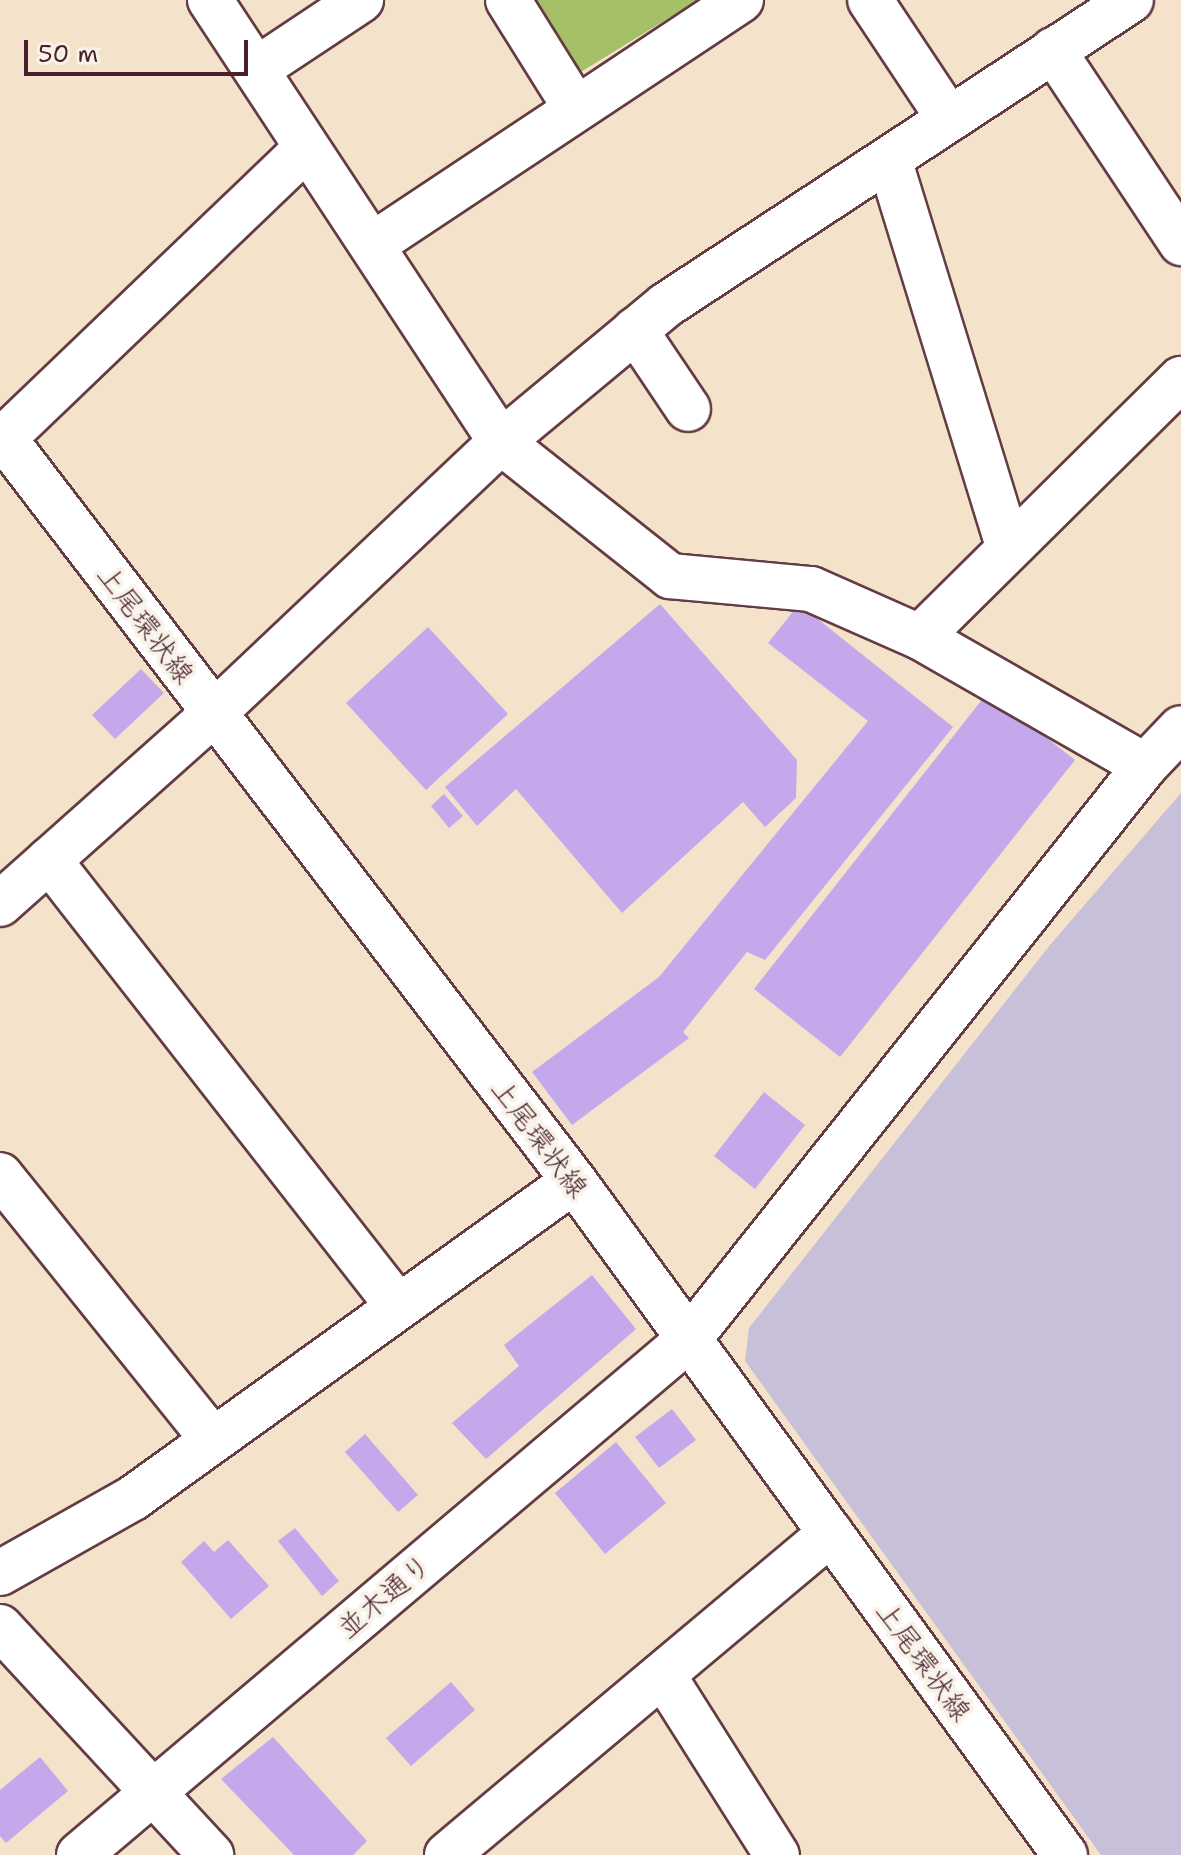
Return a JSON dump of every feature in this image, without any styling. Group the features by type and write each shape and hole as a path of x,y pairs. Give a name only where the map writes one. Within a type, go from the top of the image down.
{"street":[{"path":"210,0 257,69 305,149 501,442 670,576 811,589 920,637 1145,766"},
{"path":"257,69 361,0"},
{"path":"508,0 576,109"},
{"path":"372,245 741,0"},
{"path":"870,0 949,119"},
{"path":"0,904 214,713 501,442 666,305 1129,1"},
{"path":"1053,50 1181,243"},
{"path":"2,436 305,149"},
{"path":"889,159 1009,548"},
{"path":"635,330 688,409"},
{"path":"920,637 1181,379"},
{"name":"上尾環状線","path":"2,436 574,1181 1065,1855"},
{"name":"並木通り","path":"79,1855 689,1339 1145,766 1181,728"},
{"path":"49,860 397,1305"},
{"path":"0,1175 213,1440"},
{"path":"0,1573 133,1498 397,1305 574,1181"},
{"path":"467,1848 663,1675 831,1533"},
{"path":"0,1627 211,1855"},
{"path":"663,1675 777,1855"}],"shaded area":[{"path":"1181,793 1181,1855 1101,1855 745,1361 749,1328 1050,945"}],"green space":[{"path":"522,0 698,0 571,78"}],"building":[{"path":"660,604 797,760 796,798 765,827 743,802 622,913 516,789 477,826 445,787"},
{"path":"799,604 953,727 765,960 747,952 683,1032 689,1038 572,1125 532,1072 659,977 868,721 768,643"},
{"path":"428,627 508,714 426,790 346,703"},
{"path":"141,669 164,693 115,739 92,715"},
{"path":"988,692 1075,760 840,1057 754,989"},
{"path":"444,794 463,816 449,828 431,806"},
{"path":"764,1092 805,1125 755,1189 714,1156"},
{"path":"592,1275 636,1329 486,1459 452,1423 519,1366 504,1345"},
{"path":"672,1409 696,1440 659,1468 635,1437"},
{"path":"365,1434 418,1495 398,1512 345,1452"},
{"path":"616,1442 666,1503 605,1554 555,1493"},
{"path":"295,1528 339,1581 322,1596 278,1541"},
{"path":"228,1540 269,1586 231,1619 181,1562 204,1541 214,1552"},
{"path":"451,1682 475,1710 411,1766 386,1738"},
{"path":"273,1737 367,1841 353,1855 294,1855 221,1779"},
{"path":"40,1757 68,1791 6,1843 0,1836 0,1790"}]}
